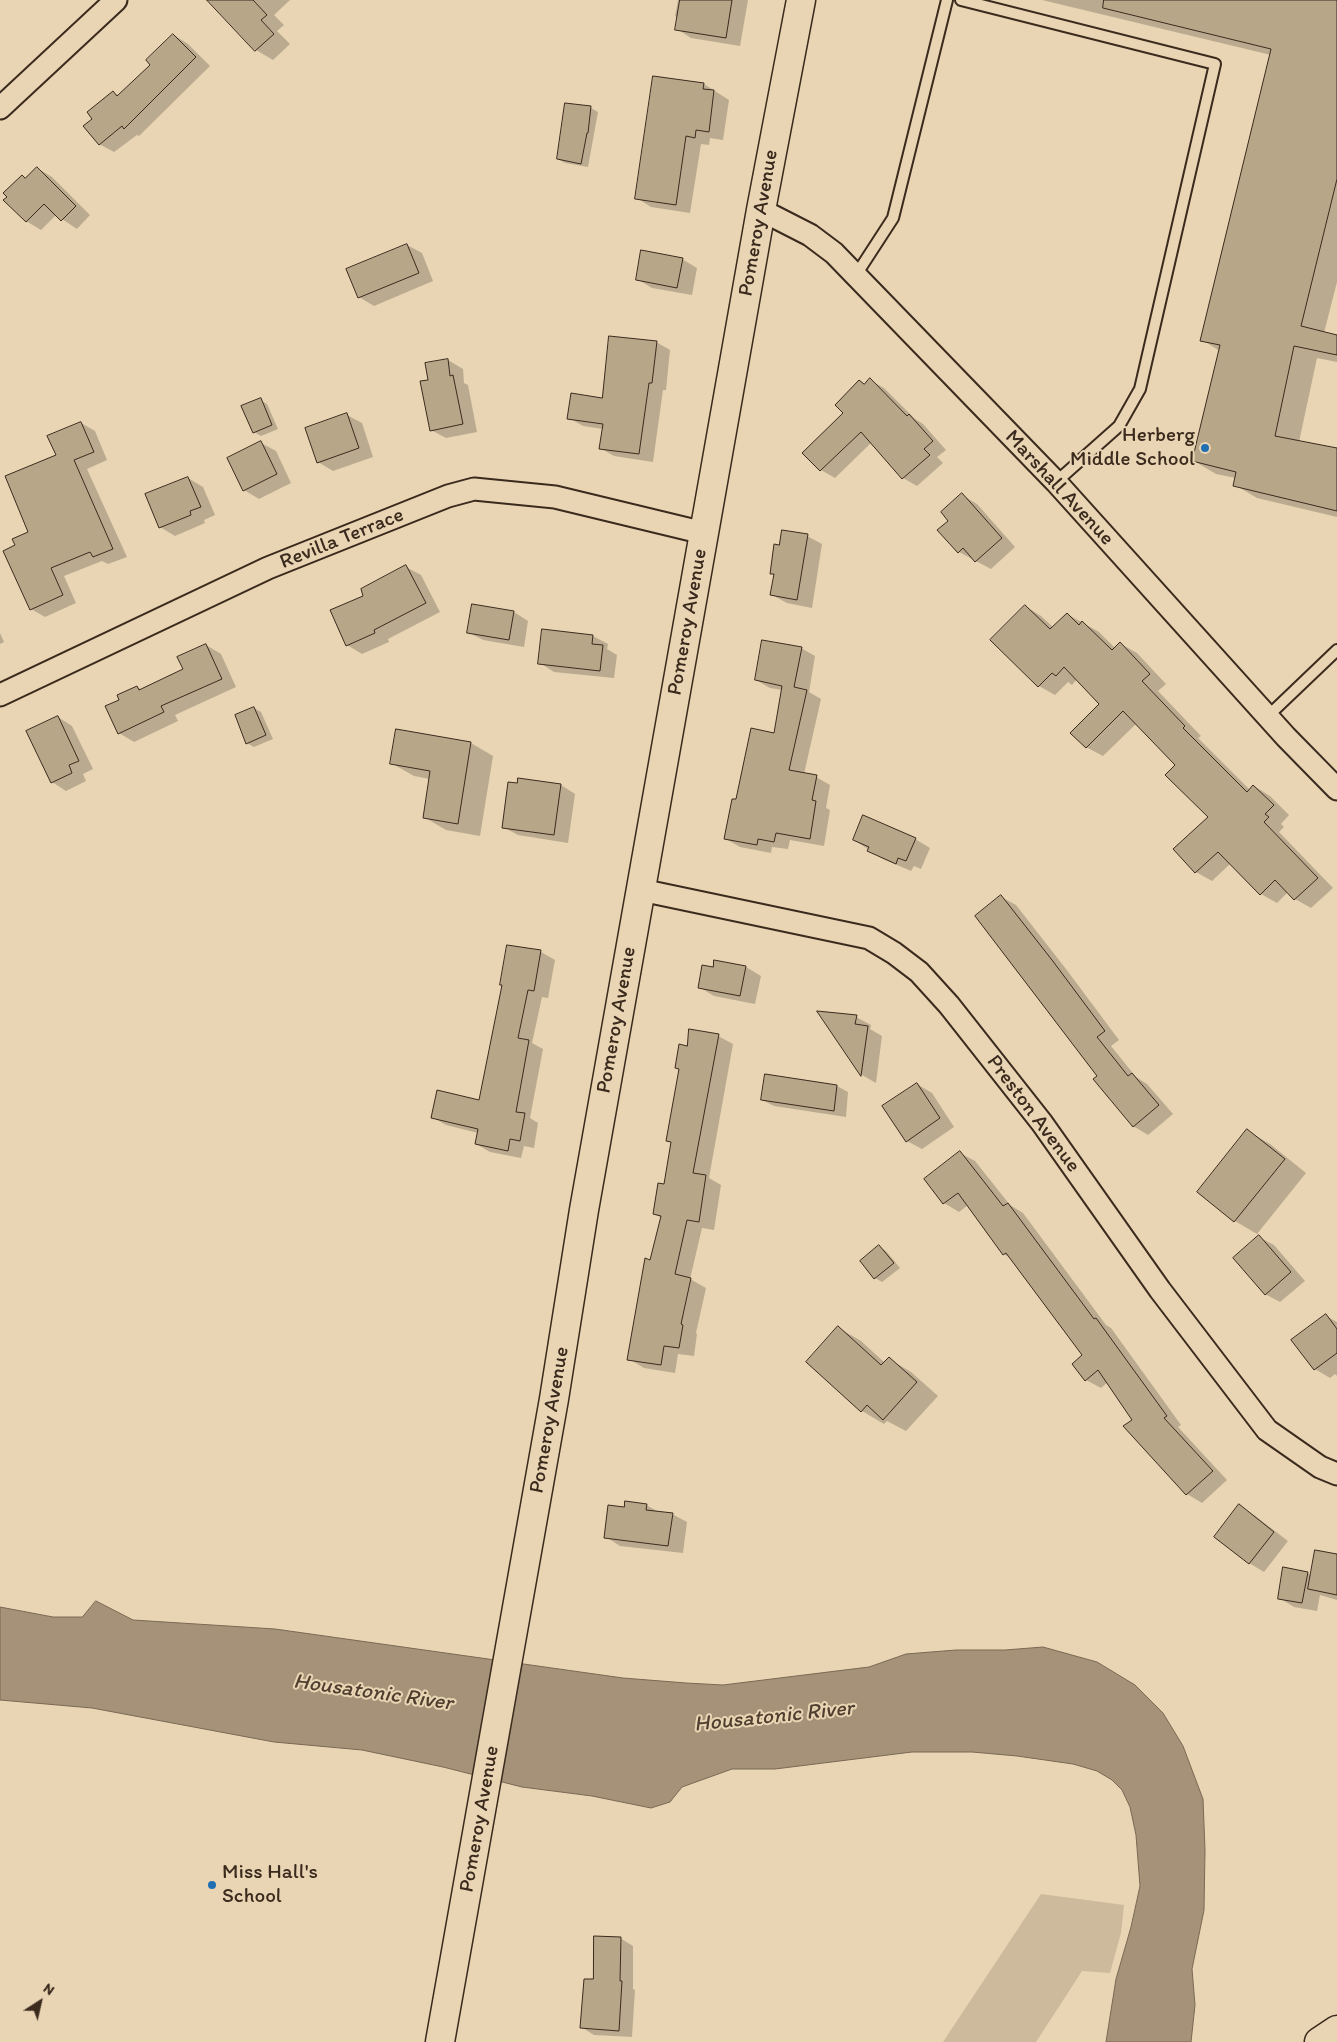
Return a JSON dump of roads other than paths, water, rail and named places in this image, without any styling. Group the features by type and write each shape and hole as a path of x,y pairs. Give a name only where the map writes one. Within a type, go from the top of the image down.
{"street":[{"path":"0,108 116,0"},
{"name":"Pomeroy Avenue","path":"440,2042 554,1399 584,1210 640,890 761,210 801,0"},
{"name":"Marshall Avenue","path":"761,210 816,240 834,253 856,275 1056,482 1268,716 1337,789"},
{"name":"Revilla Terrace","path":"0,695 268,568 448,496 474,489 555,498 704,533"},
{"name":"Preston Avenue","path":"640,890 869,938 894,953 919,972 949,1004 1042,1123 1160,1290 1267,1430 1320,1467 1337,1474"},
{"path":"1319,2042 1337,2030"}],"lane":[{"path":"856,275 893,218 948,0"},
{"path":"962,0 1215,64 1140,389 1119,426 1056,482"},
{"path":"1268,716 1337,650"}],"water":[{"name":"Housatonic River","path":"96,1601 133,1620 275,1629 623,1678 686,1683 723,1685 869,1667 906,1654 956,1650 1005,1650 1043,1647 1097,1662 1135,1685 1163,1713 1183,1746 1203,1799 1205,1850 1204,1910 1192,1969 1195,2005 1191,2042 1106,2042 1116,1979 1131,1927 1140,1886 1136,1835 1130,1807 1122,1790 1112,1780 1097,1771 1073,1764 1017,1756 972,1752 912,1752 775,1769 732,1769 682,1787 670,1802 651,1808 592,1796 522,1787 443,1767 362,1750 274,1742 92,1708 0,1700 0,1607 53,1617 82,1617"}],"place":[{"name":"Herberg Middle School","path":"1205,448"},
{"name":"Miss Hall's School","path":"212,1885"}]}
